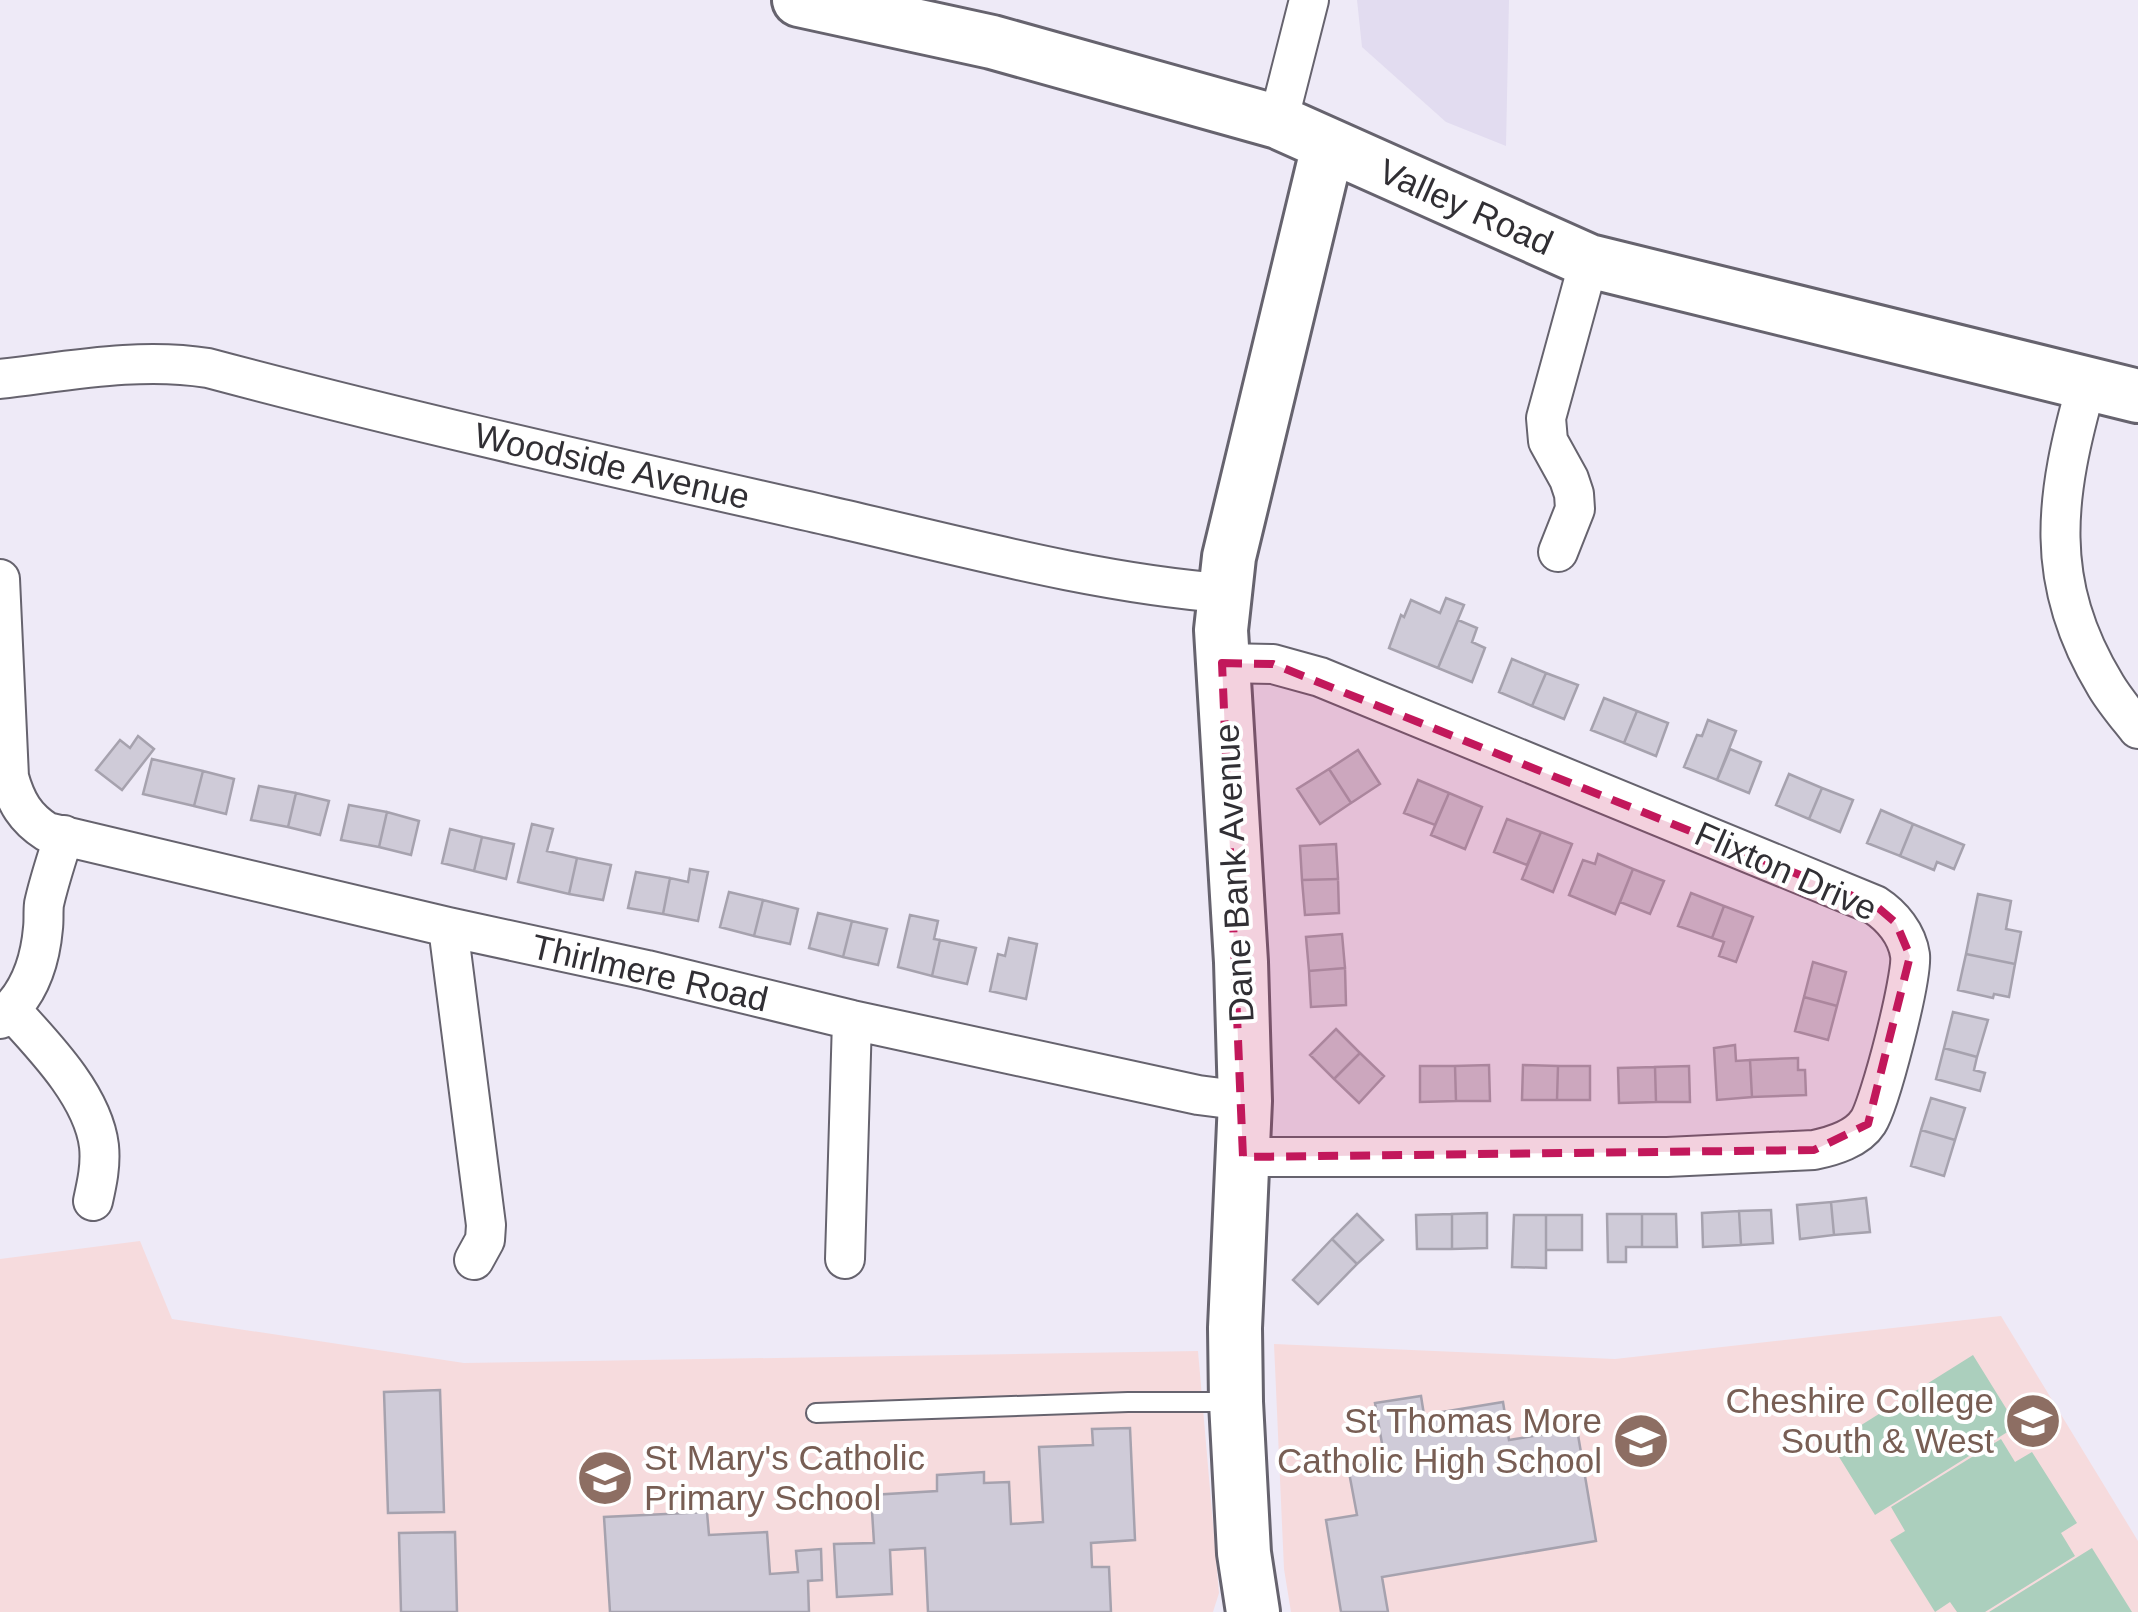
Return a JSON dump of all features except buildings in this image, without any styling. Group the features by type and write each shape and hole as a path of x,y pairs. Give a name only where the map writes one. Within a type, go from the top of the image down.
{"street":[{"name":"Valley Road","path":"799,0 992,42 1278,122 1589,261 2138,396"},
{"path":"1278,122 1310,0"},
{"name":"Dane Bank Avenue","path":"1252,1612 1244,1553 1236,1402 1245,1101 1221,630 1230,558 1328,146"},
{"path":"1558,552 1575,510 1574,494 1548,441 1546,418 1589,261"},
{"name":"Woodside Avenue","path":"0,379 142,364 208,368 604,465 1070,570 1174,589 1224,592"},
{"path":"2087,383 2069,445 2059,543 2076,626 2108,690 2138,730"},
{"name":"Thirlmere Road","path":"0,579 9,777 23,812 47,832 852,1020 1198,1095 1245,1101"},
{"name":"Flixton Drive","path":"1222,663 1273,664 1320,678 1875,905 1896,923 1910,956 1896,1032 1874,1110 1868,1124 1833,1146 1667,1158 1243,1157"},
{"path":"64,835 43,908 39,958 26,988 5,1014 46,1047 84,1104 99,1148 93,1200"},
{"path":"448,927 486,1225 485,1240 474,1260"},
{"path":"845,1259 852,1020"}],"lane":[{"path":"816,1413 1236,1402"}],"highlighted area":[{"path":"1222,663 1273,664 1875,905 1896,923 1910,956 1868,1124 1814,1150 1243,1157"}],"shaded area":[{"path":"1357,0 1509,0 1506,146 1446,122 1362,47"},
{"name":"St Mary's Catholic Primary School","path":"140,1241 172,1319 464,1363 1198,1351 1219,1593 1213,1612 0,1612 0,1259"},
{"name":"St Thomas More Catholic High School","path":"2001,1316 2138,1541 2138,1612 1291,1612 1284,1569 1274,1344 1615,1359"}],"green space":[{"path":"1973,1355 2017,1426 1875,1515 1831,1444"},
{"path":"2001,1439 2015,1462 2032,1452 2077,1523 2061,1533 2075,1556 1985,1612 1957,1612 1950,1602 1935,1612 1890,1540 1905,1531 1891,1507"},
{"path":"2092,1548 2132,1612 1989,1612"}],"place":[{"name":"Cheshire College South & West","path":"2033,1421"},
{"name":"St Thomas More Catholic High School","path":"1641,1441"},
{"name":"St Mary's Catholic Primary School","path":"605,1478"}]}
